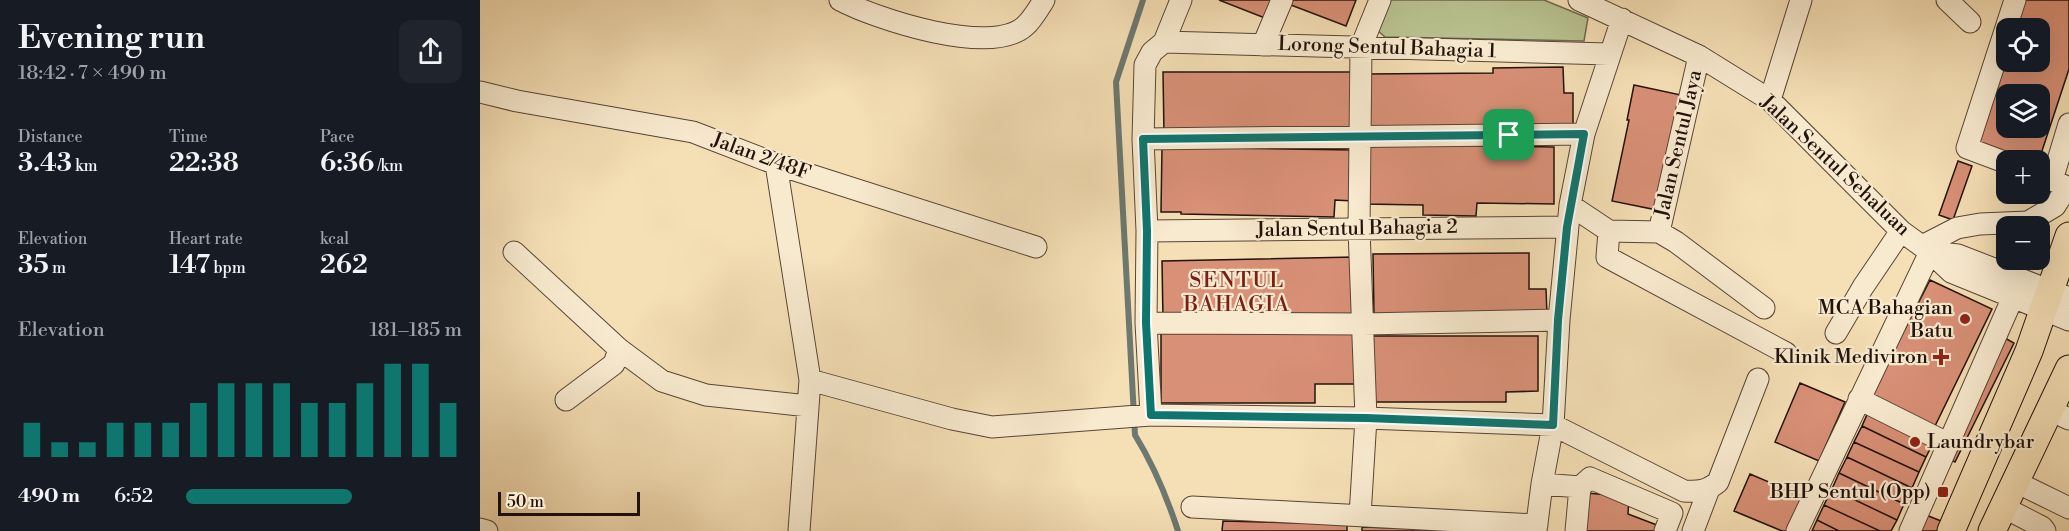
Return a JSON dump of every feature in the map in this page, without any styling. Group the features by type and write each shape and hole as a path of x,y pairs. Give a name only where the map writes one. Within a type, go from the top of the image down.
{"main road":[{"path":"1951,531 2029,351 2054,300 2069,236"},
{"path":"1998,519 2016,482 2060,414 2069,369"}],"street":[{"path":"840,0 906,26 959,36 986,37 1007,34 1025,27 1044,0"},
{"path":"1147,415 1147,231 1143,139 1145,65 1152,52 1164,42 1181,0"},
{"path":"1263,45 1282,0"},
{"path":"1356,521 1366,418 1359,229 1361,47 1380,0"},
{"name":"Jalan Sentul Sehaluan","path":"1579,0 1610,10 1699,56 1770,100 1901,231 1926,249 1951,272 2013,297 2054,300"},
{"path":"1770,100 1801,0"},
{"path":"1947,0 1970,22"},
{"path":"1996,159 1966,148 2015,0"},
{"path":"1192,507 1356,521 1537,528 1542,484 1553,425 1558,320 1570,205 1584,134 1609,54 1610,10"},
{"name":"Lorong Sentul Bahagia 1","path":"1164,42 1609,54"},
{"name":"Jalan Sentul Jaya","path":"1659,232 1699,56"},
{"name":"Jalan 2/48F","path":"480,92 517,101 693,132 776,164 1036,248"},
{"path":"1797,531 1926,249 1957,228 1980,224 2028,222 2055,206 2057,182 2069,124"},
{"path":"1143,139 1584,134"},
{"path":"776,164 810,381 799,531"},
{"path":"1570,205 1609,231 1659,232 1676,242 1764,308"},
{"name":"Jalan Sentul Bahagia 2","path":"1147,231 1567,227"},
{"path":"1609,231 1607,257 1786,353"},
{"path":"1836,333 1863,287 1901,231"},
{"name":"Jalan Sentul Sehaluan","path":"1926,249 1958,255 2054,300"},
{"path":"514,252 619,350 662,381 706,395 808,406"},
{"path":"1910,531 2013,297"},
{"path":"2054,300 2069,320"},
{"path":"1146,323 1363,324 1558,320"},
{"path":"566,400 614,364 619,350"},
{"path":"810,381 952,419 992,427 1147,415 1366,418 1553,425 1684,491 1699,492 1709,489 1718,482 1758,379"},
{"path":"1859,399 1948,444"},
{"path":"1576,531 1580,488 1590,478 1672,513 1665,531"},
{"path":"2016,482 2069,508"},
{"path":"1542,484 1580,488"},
{"path":"1694,531 1709,489"},
{"path":"1998,519 2043,527 2045,531"},
{"path":"480,530 487,531"}],"green space":[{"path":"1388,0 1544,0 1588,18 1584,41 1385,37 1376,29"}],"building":[{"path":"1219,0 1278,0 1270,20"},
{"path":"1293,0 1356,0 1346,26 1291,5"},
{"path":"2020,0 2069,0 2069,69 2050,127 2050,84 1996,84 1996,138 2046,138 2042,150 1996,150 1996,156 1970,147 1996,70 1996,72 2050,72 2050,18 2014,18"},
{"path":"1563,67 1564,93 1573,93 1573,133 1366,133 1365,74 1493,73 1493,68"},
{"path":"1163,72 1356,72 1356,134 1164,134"},
{"path":"1634,85 1681,95 1657,210 1612,201"},
{"path":"1365,144 1554,147 1554,204 1477,203 1476,216 1423,215 1423,205 1364,204"},
{"path":"1162,147 1354,150 1353,201 1335,200 1334,217 1161,212"},
{"path":"1958,161 1972,166 1953,220 1939,215"},
{"path":"1529,253 1529,289 1546,289 1547,315 1374,317 1373,254"},
{"path":"1355,257 1357,316 1163,320 1162,261"},
{"path":"1930,280 1992,309 1935,426 1871,396"},
{"path":"1161,331 1356,332 1356,384 1315,384 1315,403 1161,403"},
{"path":"1370,336 1538,336 1538,391 1506,392 1506,402 1371,402"},
{"path":"2003,337 2014,343 1955,462 1945,457"},
{"path":"1800,383 1845,402 1819,461 1775,442"},
{"path":"1869,410 1934,441 1926,457 1862,426"},
{"path":"1862,426 1926,457 1919,472 1854,442"},
{"path":"1854,442 1919,472 1912,488 1847,457"},
{"path":"1847,457 1912,488 1904,504 1839,473"},
{"path":"1839,473 1904,504 1897,520 1832,489"},
{"path":"1750,474 1802,496 1787,531 1734,511"},
{"path":"1832,489 1897,520 1891,531 1880,531 1824,505"},
{"path":"1587,493 1629,497 1628,514 1662,527 1660,531 1583,531"},
{"path":"1824,505 1880,531 1839,531 1817,520"},
{"path":"1926,515 1941,521 1937,531 1919,531"},
{"path":"1817,520 1839,531 1812,531"},
{"path":"1223,521 1347,524 1347,531 1222,531"},
{"path":"1362,527 1504,531 1362,531"}],"waterway":[{"path":"1143,0 1116,82 1135,435 1160,482 1178,531"}],"place":[{"name":"MCA Bahagian Batu","path":"1965,319"},
{"name":"Klinik Mediviron","path":"1941,357"},
{"name":"Laundrybar","path":"1915,442"},
{"name":"BHP Sentul (Opp)","path":"1943,492"}],"district":[{"name":"SENTUL BAHAGIA","path":"1237,293"}],"route":[{"path":"1584,134 1567,227 1558,320 1553,425 1366,418 1151,415 1146,323 1147,231 1143,139 1509,135 1584,134"}]}
